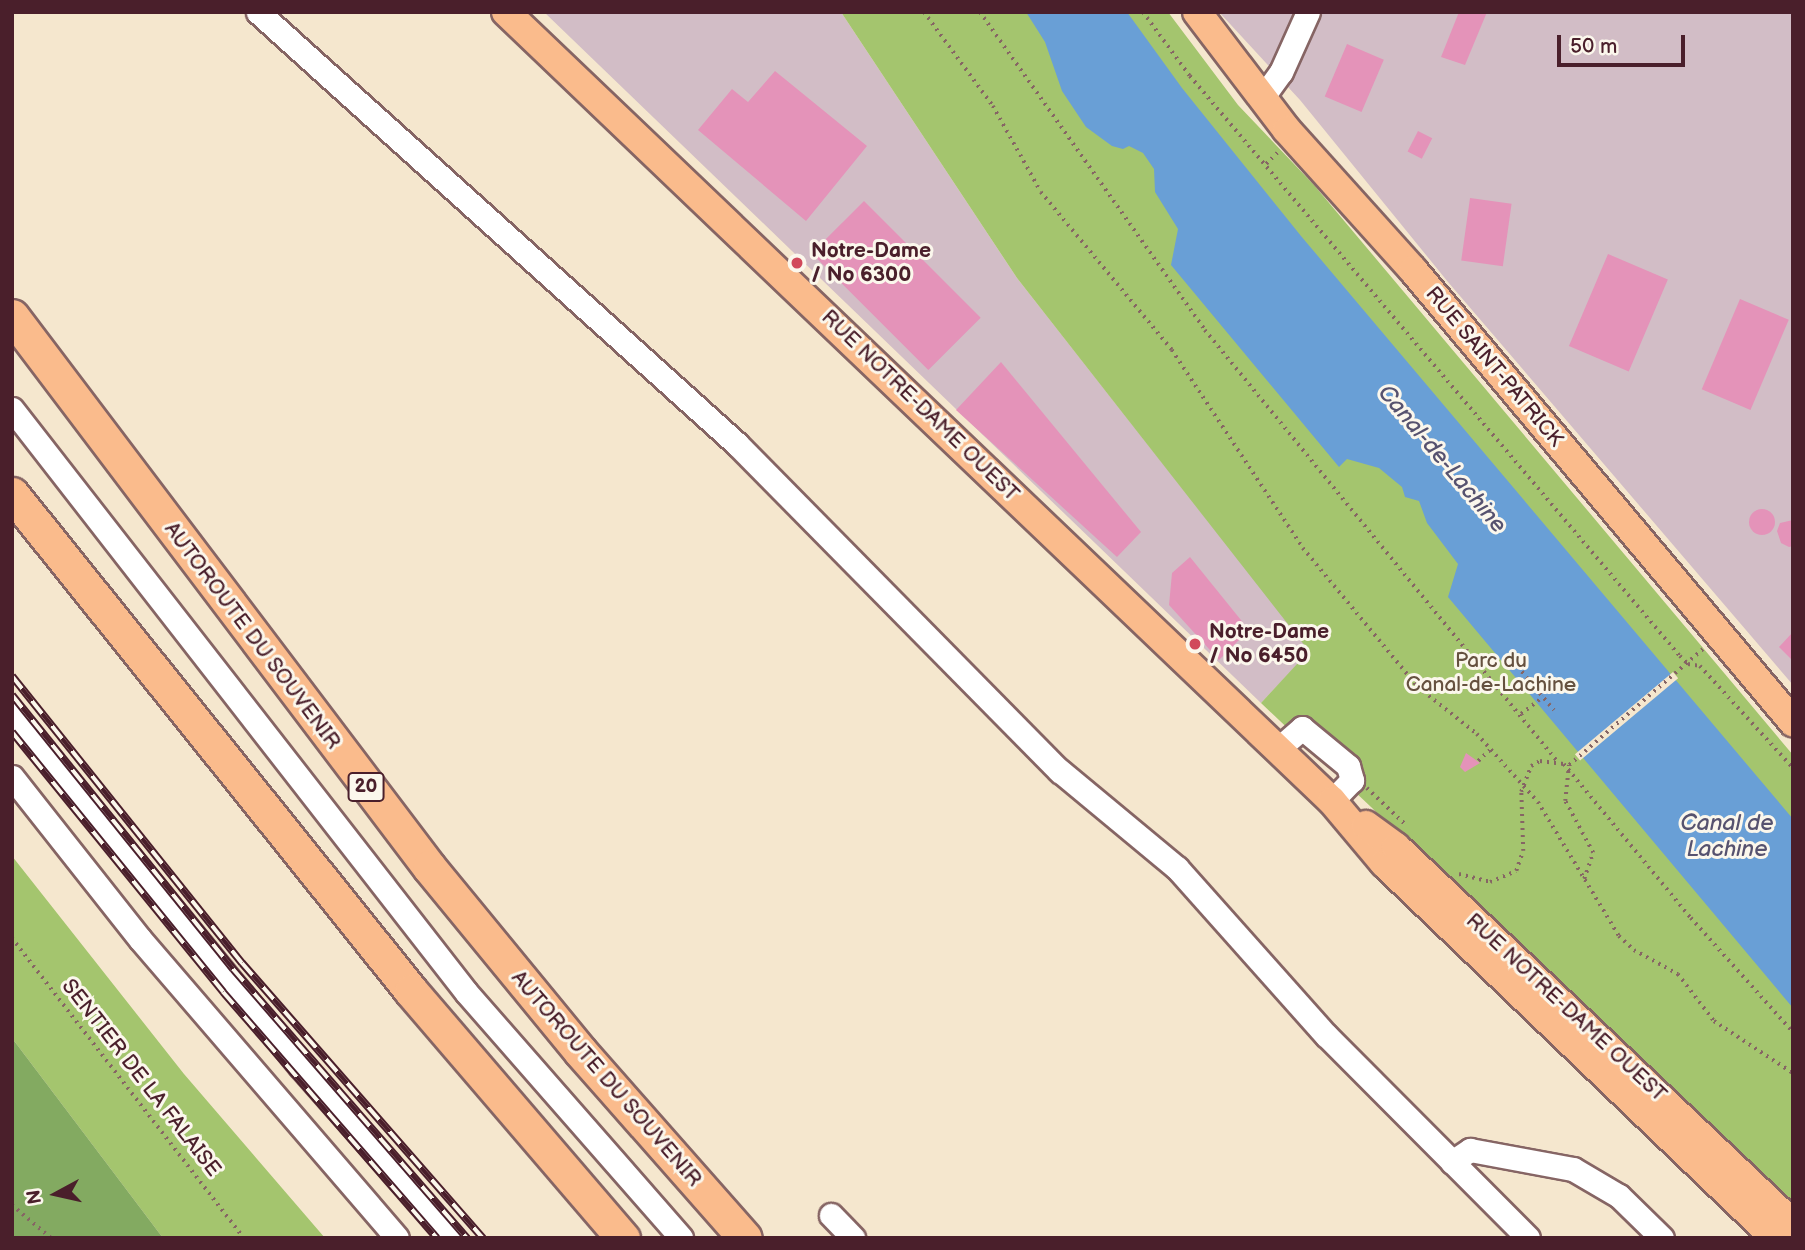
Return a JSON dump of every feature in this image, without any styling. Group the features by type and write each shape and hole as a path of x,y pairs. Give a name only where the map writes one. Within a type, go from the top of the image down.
{"highway":[{"name":"AUTOROUTE DU SOUVENIR","path":"12,316 437,878 580,1052 746,1238"},
{"path":"12,494 420,1002 623,1238"}],"main road":[{"name":"RUE NOTRE-DAME OUEST","path":"506,12 1332,801 1384,863 1775,1238"},
{"name":"RUE SAINT-PATRICK","path":"1197,12 1262,98 1413,270 1793,722"},
{"name":"RUE NOTRE-DAME OUEST","path":"1332,801 1396,847 1793,1224"}],"street":[{"path":"258,12 737,444 1060,771 1177,868 1326,1035 1528,1238"},
{"path":"1262,98 1281,72 1308,12"},
{"path":"12,410 466,992 681,1238"},
{"path":"12,714 248,1004 452,1238"},
{"path":"12,777 191,1000 397,1238"},
{"path":"1452,1162 1471,1150 1573,1169 1619,1196 1662,1238"},
{"path":"831,1215 853,1238"}],"path":[{"path":"924,12 993,106 1041,192 1185,367 1303,548 1418,687 1491,749 1523,785 1625,943 1678,974 1714,1021 1793,1073"},
{"path":"980,12 1205,330 1558,762 1793,1032"},
{"path":"1143,12 1190,76 1688,664 1700,666 1793,768"},
{"path":"1266,164 1281,149"},
{"path":"1584,880 1593,853 1565,801 1566,771 1573,760 1679,673 1703,649"},
{"path":"1513,661 1554,710"},
{"path":"1521,714 1542,697"},
{"path":"1478,761 1491,749"},
{"path":"1465,878 1499,881 1520,865 1523,785 1535,763 1558,762"},
{"name":"SENTIER DE LA FALAISE","path":"12,938 244,1238"},
{"path":"12,1205 51,1238"}],"shaded area":[{"path":"544,12 841,12 1017,278 1310,651 1261,703"},
{"path":"1219,12 1793,12 1793,685 1448,282 1300,100"}],"green space":[{"name":"Parc du Canal-de-Lachine","path":"841,12 1168,12 1238,105 1314,185 1793,755 1793,1206 1261,703 1309,651 1017,278"},
{"path":"12,856 184,1074 325,1238 163,1238 12,1038"},
{"path":"12,1038 163,1238 12,1238"}],"water":[{"name":"Canal de Lachine","path":"1026,12 1127,12 1182,88 1301,236 1793,819 1793,1008 1448,597 1458,564 1427,523 1419,501 1405,497 1402,487 1379,468 1347,459 1339,467 1171,265 1178,229 1155,192 1154,169 1143,153 1129,146 1123,149 1112,146 1086,127 1062,91 1045,42"}],"pier":[{"path":"1673,672 1678,678 1580,760 1575,754"}],"building":[{"path":"1459,12 1487,12 1465,65 1441,57"},
{"path":"1347,44 1384,60 1362,112 1325,96"},
{"path":"775,71 867,146 806,221 698,130 732,89 748,102"},
{"path":"1418,131 1432,138 1422,159 1408,151"},
{"path":"1470,198 1512,204 1503,266 1461,260"},
{"path":"864,201 981,318 928,370 812,253"},
{"path":"1608,254 1668,279 1629,371 1569,346"},
{"path":"1740,299 1789,320 1750,410 1702,389"},
{"path":"1001,362 1141,532 1117,557 956,410"},
{"path":"1762,509 1772,512 1775,522 1772,532 1762,535 1752,532 1749,522 1752,512"},
{"path":"1793,520 1793,546 1789,547 1781,543 1777,531 1780,523"},
{"path":"1190,557 1249,630 1219,660 1169,605 1172,573"},
{"path":"1793,632 1793,661 1779,647"},
{"path":"1466,753 1480,763 1465,772 1460,767"}],"railway":[{"path":"12,676 242,963 483,1238"},
{"path":"12,695 233,969 467,1238"},
{"path":"12,732 223,992 437,1238"}],"place":[{"name":"Notre-Dame / No 6300","path":"797,263"},
{"name":"Notre-Dame / No 6450","path":"1195,644"}],"water label":[{"name":"Canal-de-Lachine","path":"1442,459"}]}
